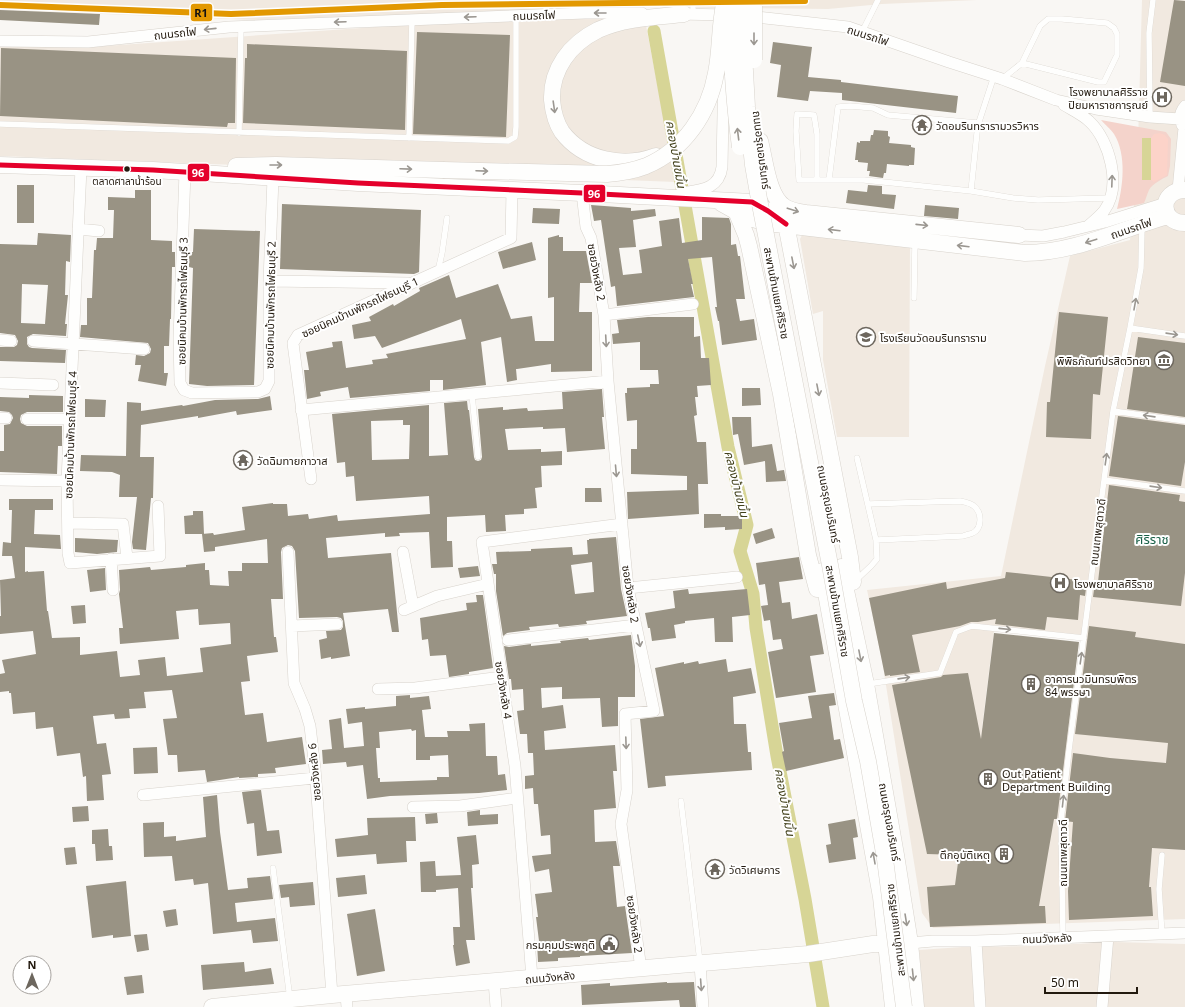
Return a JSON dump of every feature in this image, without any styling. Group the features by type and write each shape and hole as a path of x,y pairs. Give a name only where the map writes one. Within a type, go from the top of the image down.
{"main road":[{"name":"ถนนอรุณอมรินทร์","path":"732,0 731,40 733,86 745,182 830,613 881,897 893,1007"},
{"name":"สะพานข้ามแยกศิริราช","path":"741,0 747,107 753,166 830,565 854,701 868,761 886,859 904,1007"},
{"name":"สะพานข้ามแยกศิริราช","path":"742,26 745,0"},
{"name":"ถนนอรุณอมรินทร์","path":"754,0 754,74 760,141 772,217 841,567 866,684 910,943 916,1007"},
{"path":"153,170 276,165 591,174 634,170 654,162 680,143 698,120 711,93 716,72 721,19 725,8"},
{"path":"680,143 659,155 644,160 619,162 605,160 587,152 571,141 562,131 554,112 552,87 555,75 563,59 578,43 592,33 632,20 660,15 689,14"},
{"path":"760,141 774,194 780,204 790,210 806,213 1019,235"},
{"name":"ถนนรถไฟ","path":"0,165 153,170 366,184 647,197 705,197 752,202 786,224"},
{"path":"1181,190 1168,197 1167,210 1173,221 1185,223"},
{"name":"ถนนรถไฟ","path":"705,197 746,217 761,221 1025,253 1042,253 1074,247 1142,223 1167,210"},
{"path":"736,211 749,246 781,394 811,570 819,592 830,613"},
{"path":"786,224 850,558 853,583 852,618"},
{"name":"ถนนวังหลัง","path":"212,1007 246,1005 290,999 342,998 494,981 808,954 887,943 910,943"}],"street":[{"name":"ถนนรถไฟ","path":"689,14 725,8 757,16 848,27 998,77 1056,100 1096,109 1150,117 1183,125"},
{"path":"705,197 706,189 714,184 721,172 725,8"},
{"name":"ถนนรถไฟ","path":"0,41 88,42 241,27 516,15 639,13 660,15"},
{"name":"ถนนรถไฟ","path":"1056,100 1089,120 1098,131 1109,153 1112,163 1112,185 1110,198 1105,210 1088,226"},
{"path":"1181,190 1182,110 1185,106"},
{"name":"ซอยนิคมบ้านพักรถไฟธนบุรี 4","path":"81,168 67,481 68,553 70,563 160,556 158,506"},
{"name":"ซอยนิคมบ้านพักรถไฟธนบุรี 3","path":"185,172 179,338 180,382 184,390 192,393 222,392"},
{"name":"ซอยนิคมบ้านพักรถไฟธนบุรี 2","path":"222,392 258,392 265,389 269,382 269,281 273,178"},
{"name":"ซอยนิคมบ้านพักรถไฟธนบุรี 1","path":"311,479 300,410 293,343 298,335 511,238 512,190"},
{"name":"ซอยวังหลัง 2","path":"582,193 586,227 591,238 604,315 608,381 628,588 654,711 625,714 627,790 621,824 641,969"},
{"name":"ถนนรถไฟ","path":"1019,235 1042,236 1054,234 1167,210"},
{"path":"78,229 99,231"},
{"path":"269,281 413,283"},
{"path":"604,315 692,304"},
{"path":"33,341 144,349"},
{"path":"300,410 608,381"},
{"path":"0,382 53,385"},
{"path":"27,419 70,419"},
{"path":"0,480 67,481"},
{"path":"68,522 123,524 127,558"},
{"name":"ซอยวังหลัง 4","path":"532,978 515,766 482,544 483,541 622,524"},
{"name":"ซอยวังหลัง 6","path":"288,552 294,683 305,708 310,726 342,998"},
{"path":"403,552 408,608 437,596 488,584"},
{"path":"111,559 113,590"},
{"path":"628,588 738,577"},
{"path":"292,626 337,624"},
{"path":"508,640 636,625"},
{"path":"378,689 415,688 502,677"},
{"path":"143,795 315,778"},
{"path":"413,807 460,806 517,798"},
{"name":"ถนนวังหลัง","path":"910,943 1185,933"},
{"path":"1102,1007 1108,936"},
{"path":"976,941 980,1007"},
{"path":"700,964 703,1007"},
{"path":"494,981 496,1007"}],"lane":[{"path":"689,14 693,0"},
{"path":"862,32 878,0"},
{"path":"1150,117 1149,33 1153,0"},
{"path":"0,124 508,141 515,137 516,127 516,15"},
{"path":"971,191 978,126 998,77 1022,63 1040,26 1048,19 1107,23 1114,28 1117,34 1117,55 1104,82 1098,82 1022,63"},
{"path":"409,138 412,20"},
{"path":"239,133 241,27"},
{"path":"829,180 838,107 850,106 872,108 888,115 978,123 978,126"},
{"path":"817,180 817,134 814,115 797,114 796,131 799,180 817,180 829,180 864,180 971,191 1013,198 1038,200 1110,198"},
{"path":"438,271 447,218"},
{"name":"ถนนเทพสุดาวดี","path":"1063,937 1061,820 1113,410 1141,268 1142,223"},
{"path":"914,298 916,240"},
{"path":"1130,328 1185,336"},
{"path":"472,394 478,457"},
{"path":"1113,410 1185,421"},
{"path":"853,583 877,559 876,540 857,458"},
{"path":"1104,480 1185,491"},
{"path":"868,504 960,501 971,505 979,512 980,522 978,528 973,533 963,536 876,540"},
{"path":"866,684 940,672 956,632 972,626 1084,638"},
{"path":"681,801 700,964"},
{"path":"1162,855 1159,889 1162,935"},
{"path":"273,868 290,999"}],"shaded area":[{"path":"0,0 977,0 882,4 828,9 627,7 258,20 0,10"},
{"name":"โรงพยาบาลศิริราช","path":"1142,0 1185,0 1185,919 933,928 922,913 882,660 867,590 1001,576 1045,366 1070,256 1130,240 1137,178","holes":["994,631 1081,640 1067,738 982,728"]},
{"name":"ตลาดศาลาน้ำร้อน","path":"644,15 676,182 0,156 0,44 91,47 433,23"},
{"path":"1101,120 1166,132 1171,139 1168,176 1150,188 1144,203 1117,209 1123,171 1121,151 1114,134"},
{"path":"1160,133 1165,135 1168,139 1167,175 1154,182 1151,180 1151,138 1154,134"},
{"path":"1142,138 1151,138 1151,180 1142,180"},
{"name":"โรงเรียนวัดอมรินทราราม","path":"802,235 910,247 909,437 837,437 823,360 823,311 813,314 800,239"},
{"path":"1115,942 1185,944 1185,1007 924,1007 919,950 962,947 1032,946"}],"building":[{"path":"1174,0 1185,1 1185,86 1160,82"},
{"path":"0,10 100,14 99,25 0,20"},
{"path":"417,32 510,35 506,137 413,134"},
{"path":"773,42 812,47 808,77 958,96 956,113 842,100 842,93 810,91 808,101 777,97 781,65 770,63"},
{"path":"247,44 407,51 405,130 243,123 245,58 247,58"},
{"path":"1,48 236,58 235,123 228,123 227,127 0,116"},
{"path":"874,130 888,131 888,136 890,137 889,143 911,145 911,147 915,148 914,165 887,164 886,173 884,173 883,178 869,176 870,171 867,171 868,163 858,162 858,160 855,160 857,142 860,143 860,141 870,141"},
{"path":"17,185 34,185 34,223 17,223"},
{"path":"868,185 882,186 882,194 896,195 894,209 846,203 848,190 867,192"},
{"path":"135,190 151,190 151,240 172,241 172,252 175,252 175,267 172,267 169,346 164,346 164,373 168,373 166,386 138,381 141,365 135,365 136,355 144,356 150,353 151,349 148,343 80,337 81,325 87,325 87,298 92,298 94,250 96,250 97,238 113,238 114,210 108,210 108,197 135,198"},
{"path":"282,204 421,210 419,272 414,274 280,269"},
{"path":"591,205 631,208 631,211 655,209 656,216 633,220 636,247 619,248 623,275 642,273 639,250 662,246 659,221 679,218 682,243 702,240 702,217 729,218 731,224 731,245 736,244 738,256 740,256 745,299 736,299 740,321 754,319 757,340 722,345 719,321 715,307 717,307 712,257 688,259 694,297 617,306 615,286 611,287 601,220 594,221"},
{"path":"925,205 959,208 958,219 924,216"},
{"path":"533,208 560,209 559,224 532,223"},
{"path":"194,229 260,231 254,385 207,386 189,384 193,268 189,267 189,252 193,252"},
{"path":"38,233 71,235 70,262 66,261 65,295 68,295 65,324 67,324 66,336 33,334 27,337 27,344 32,348 66,350 65,363 0,361 0,347 14,347 17,345 18,341 15,335 0,333 0,244 37,245","holes":["22,284 48,285 45,324 21,323"]},
{"path":"559,235 559,237 563,237 563,251 586,251 592,283 580,283 579,312 592,312 592,371 551,372 551,364 516,369 517,380 507,382 501,337 481,342 486,385 443,390 443,380 430,380 430,391 350,398 348,387 320,392 321,396 307,399 304,370 309,370 306,352 333,347 332,342 342,341 346,368 373,364 372,360 388,358 386,354 466,339 461,319 382,348 375,336 354,339 352,325 371,321 369,317 393,304 394,306 420,291 419,288 449,275 456,298 498,284 511,319 532,316 535,341 554,341 554,297 548,298 548,238"},
{"path":"532,242 536,260 503,269 498,252"},
{"path":"1059,312 1108,317 1100,395 1093,394 1091,439 1046,437 1047,402 1050,402"},
{"path":"648,317 694,317 694,337 700,336 701,358 709,358 711,385 697,386 698,397 695,397 697,415 694,416 697,442 706,442 708,484 698,484 699,514 628,519 627,492 687,490 687,476 631,474 631,449 637,449 637,420 627,421 625,393 627,393 627,388 650,387 650,384 659,384 658,370 640,370 640,342 613,344 612,334 619,333 617,320"},
{"path":"1138,337 1185,343 1185,417 1127,409"},
{"path":"742,388 760,388 761,405 742,406"},
{"path":"602,389 604,417 602,417 605,449 567,452 565,428 543,429 543,427 505,429 508,450 541,449 541,452 562,451 562,465 541,466 542,487 535,488 537,508 524,509 524,514 505,515 506,531 486,532 485,515 447,517 447,541 452,541 453,567 431,568 429,532 399,533 400,536 385,537 385,533 326,538 328,558 391,553 399,632 392,632 388,609 343,613 350,656 321,659 319,640 327,638 326,631 341,630 343,627 343,621 341,618 337,617 299,618 295,551 292,546 288,545 282,548 283,599 271,599 274,637 276,637 278,652 247,656 250,681 241,682 245,715 263,713 267,742 302,737 306,764 275,768 276,773 258,774 258,777 239,777 207,782 205,770 178,772 177,755 168,755 163,719 177,718 172,690 144,692 146,708 129,709 130,718 115,719 114,714 93,716 97,744 106,743 111,774 102,775 104,800 87,801 86,776 83,777 80,753 57,756 53,727 36,729 35,712 13,714 11,693 9,693 9,691 0,692 0,674 5,673 2,660 36,654 33,631 0,634 0,580 15,578 12,556 2,556 3,542 11,543 12,510 9,510 9,499 53,499 53,510 35,510 34,534 60,535 61,549 25,547 25,572 44,571 47,611 52,638 80,637 80,655 117,651 120,677 140,675 138,660 165,657 167,676 203,672 200,648 231,644 230,623 199,625 198,609 176,611 179,639 120,644 119,628 123,628 119,594 119,570 150,567 151,570 186,567 186,565 205,563 205,570 209,570 210,585 229,586 228,571 242,571 242,563 268,563 267,539 215,547 215,551 204,552 202,534 213,533 214,535 245,530 242,507 273,503 287,504 288,516 308,514 309,519 337,515 338,521 430,514 429,496 356,501 354,476 346,477 345,462 337,463 332,414 429,405 429,456 448,455 444,403 467,401 474,457 475,460 478,461 481,460 482,457 478,409 503,407 503,410 527,408 528,411 563,409 562,392","holes":["403,420 403,425 410,425 409,459 372,460 371,421"]},
{"path":"29,395 63,396 63,412 27,412 21,415 20,419 21,423 27,426 62,426 62,446 58,446 57,474 0,472 0,451 4,451 4,425 10,424 13,418 9,412 0,411 0,397 29,398"},
{"path":"270,396 272,410 237,415 236,411 198,418 198,416 141,425 140,457 154,457 153,498 151,498 146,550 133,549 132,542 137,497 119,497 120,475 112,472 80,471 81,455 126,456 127,402 141,403 141,411 183,406 215,400 258,399"},
{"path":"85,399 106,400 105,417 85,417"},
{"path":"1118,416 1185,425 1185,462 1181,486 1109,476"},
{"path":"732,417 751,417 752,447 772,444 777,471 784,470 786,481 766,482 765,461 744,465 738,434 733,435"},
{"path":"1109,485 1180,495 1179,501 1185,502 1185,573 1181,606 1093,597 1095,582 1098,582"},
{"path":"585,488 601,488 602,502 585,502"},
{"path":"193,511 203,511 204,534 185,534 184,516 193,515"},
{"path":"704,514 742,516 742,529 725,530 725,527 704,528"},
{"path":"772,528 775,538 756,544 753,534"},
{"path":"616,537 621,589 627,616 586,621 587,624 559,627 558,624 529,627 530,630 507,633 503,636 496,591 496,574 494,574 492,564 497,564 496,552 531,551 531,549 572,547 573,555 588,554 587,540","holes":["592,562 594,592 575,594 571,565"]},
{"path":"75,538 118,540 117,552 97,554 75,552"},
{"path":"799,557 803,579 779,582 782,603 790,602 792,619 817,614 824,654 810,656 816,692 776,698 768,652 783,649 781,639 773,640 770,620 764,621 761,606 768,605 765,584 759,585 756,563"},
{"path":"478,566 480,576 460,578 458,568"},
{"path":"105,568 106,590 90,592 87,570"},
{"path":"1006,572 1087,581 1085,596 1080,595 1078,620 1047,617 1045,630 995,624 996,619 971,622 960,626 912,635 920,672 885,676 869,598 946,582 947,589 1005,578"},
{"path":"688,589 689,594 747,589 750,615 732,617 733,642 715,642 714,618 685,621 685,623 674,625 676,638 652,641 650,628 648,628 645,613 675,608 673,591"},
{"path":"476,595 483,595 493,668 449,677 446,655 430,656 428,639 422,640 420,618 467,610 466,603 477,602"},
{"path":"85,605 86,623 73,624 71,606"},
{"path":"1089,626 1136,632 1135,637 1185,644 1185,850 1152,848 1149,887 1151,887 1153,916 1069,920 1068,891 1073,822 1065,821 1073,753 1166,763 1168,743 1075,734"},
{"path":"994,633 1079,642 1057,819 1054,819 1039,906 1045,906 1046,923 930,927 927,887 955,885 959,855 927,854 892,685 941,677 943,675 968,673 981,739"},
{"path":"631,635 635,666 635,697 618,697 618,726 602,727 600,698 562,699 562,687 541,688 542,708 563,705 566,728 544,731 545,750 615,745 617,771 613,771 616,808 594,810 595,842 616,841 620,866 613,866 617,907 625,906 632,953 558,958 558,961 538,962 537,942 539,941 536,917 538,917 535,894 552,892 549,869 535,872 532,856 551,854 550,835 541,836 538,804 534,804 533,788 525,789 525,776 534,775 533,753 528,753 527,734 520,734 517,711 524,710 523,689 512,690 504,646 509,647 531,644 531,646 561,643 560,641 588,638 589,640"},
{"path":"726,659 728,672 751,668 756,693 733,697 734,724 746,724 748,752 751,752 752,770 665,776 666,786 648,788 640,719 664,716 655,668 684,662 684,664 698,661 699,664"},
{"path":"834,693 836,705 829,706 834,740 840,739 844,758 786,771 782,752 784,751 779,723 812,718 808,696"},
{"path":"410,695 410,698 429,696 431,709 422,710 425,737 448,737 447,731 470,731 469,724 485,723 486,756 497,756 498,775 505,774 507,790 479,793 390,796 367,799 363,765 347,767 346,762 323,764 322,750 332,749 329,720 341,718 344,748 364,746 362,722 348,724 346,709 396,706 396,696","holes":["411,729 412,731 416,730 416,760 430,760 430,756 448,755 449,777 437,777 437,780 380,782 380,778 378,778 376,748 380,748 379,732"]},
{"path":"157,747 158,773 134,774 133,748"},
{"path":"261,790 267,831 279,830 282,853 257,856 254,823 247,824 242,792"},
{"path":"217,795 220,832 228,890 248,888 247,878 270,876 273,899 235,903 237,922 275,918 278,941 253,943 251,930 213,934 208,883 194,885 193,879 175,881 172,856 144,857 143,823 164,822 164,837 176,836 176,841 206,837 203,797"},
{"path":"88,806 89,821 73,822 72,807"},
{"path":"480,810 480,815 498,814 498,824 468,826 467,812"},
{"path":"437,813 438,823 426,824 425,814"},
{"path":"415,817 416,841 406,841 407,862 377,864 376,854 337,857 335,839 368,835 367,818"},
{"path":"855,819 858,837 853,838 856,859 829,863 826,845 831,844 828,824"},
{"path":"108,829 109,846 112,846 113,860 96,861 95,844 92,844 92,830"},
{"path":"476,835 479,864 472,865 473,888 471,888 475,940 466,940 470,963 456,966 453,945 453,927 460,927 458,888 436,890 436,892 421,892 420,862 435,861 436,876 461,875 457,837"},
{"path":"75,847 77,864 66,865 64,848"},
{"path":"365,875 367,894 338,897 336,878"},
{"path":"126,881 131,936 113,938 113,935 92,938 86,886"},
{"path":"313,882 315,905 290,907 289,897 281,898 279,885"},
{"path":"176,909 178,925 166,927 163,911"},
{"path":"375,909 385,971 357,976 347,914"},
{"path":"147,934 149,950 137,952 134,935"},
{"path":"244,962 245,972 271,968 274,984 203,990 201,965"},
{"path":"142,975 144,993 127,995 124,977"},
{"path":"667,982 694,982 696,1007 680,1007 679,1000 582,1005 581,985 610,983 610,986"}],"waterway":[{"name":"คลองบ้านขมิ้น","path":"654,31 728,447 747,525 740,551 753,594 756,628 777,756 805,899 823,1007"}],"transit line":[{"name":"R1","path":"0,5 231,14 442,5 805,1"},
{"name":"96","path":"0,165 153,170 358,183 752,202 786,224"}],"place":[{"name":"โรงพยาบาลศิริราช ปิยมหาราชการุณย์","path":"1162,97"},
{"name":"วัดอมรินทรารามวรวิหาร","path":"922,125"},
{"name":"ตลาดศาลาน้ำร้อน","path":"127,169"},
{"name":"โรงเรียนวัดอมรินทราราม","path":"866,337"},
{"name":"พิพิธภัณฑ์ปรสิตวิทยา","path":"1164,360"},
{"name":"วัดฉิมทายกาวาส","path":"243,460"},
{"name":"โรงพยาบาลศิริราช","path":"1060,583"},
{"name":"อาคารนวมินทรบพิตร 84 พรรษา","path":"1031,684"},
{"name":"Out Patient Department Building","path":"988,779"},
{"name":"ตึกอุบัติเหตุ","path":"1004,854"},
{"name":"วัดวิเศษการ","path":"715,869"},
{"name":"กรมคุมประพฤติ","path":"609,944"}],"district":[{"name":"ศิริราช","path":"1152,539"}]}
